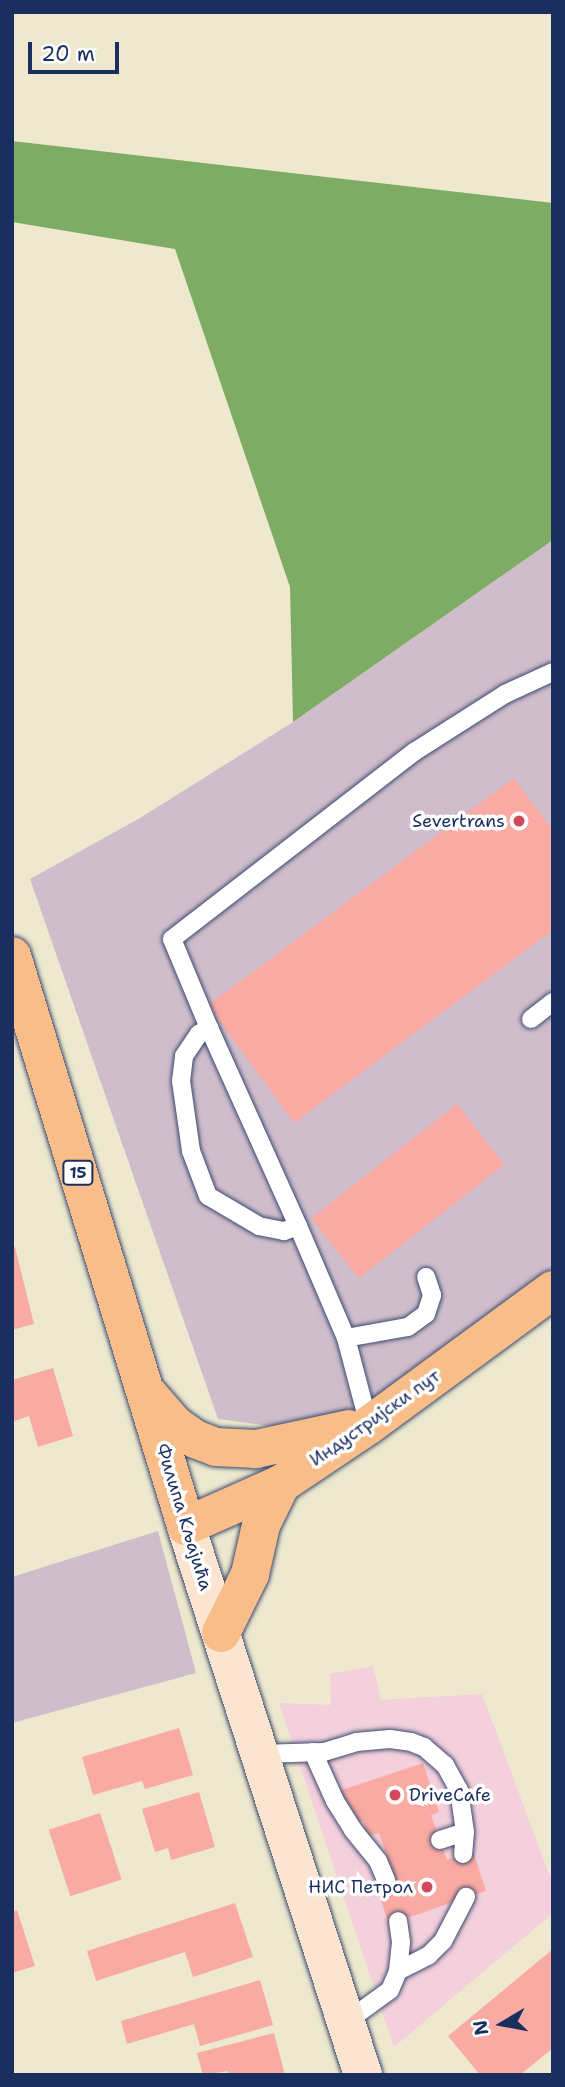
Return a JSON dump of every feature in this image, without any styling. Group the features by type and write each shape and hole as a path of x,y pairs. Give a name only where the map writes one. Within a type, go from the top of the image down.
{"main road":[{"name":"Филипа Кљајића","path":"12,957 186,1526"},
{"name":"Индустријски пут","path":"186,1526 281,1484 369,1425 553,1290"},
{"path":"144,1389 175,1425 195,1439 216,1447 256,1449 369,1425"},
{"path":"221,1633 250,1574 261,1525 281,1484"}],"street":[{"name":"Филипа Кљајића","path":"186,1526 363,2075"}],"lane":[{"path":"369,1425 346,1338 172,939 414,752 505,694 553,672"},
{"path":"531,1019 553,1002"},
{"path":"209,1028 199,1034 184,1056 181,1081 191,1151 208,1196 259,1226 284,1231 298,1226"},
{"path":"346,1338 408,1327 426,1314 432,1294 426,1277"},
{"path":"260,1754 313,1752 380,1740 411,1741 424,1747 445,1765 459,1790 465,1832 463,1854"},
{"path":"313,1752 347,1821 383,1859 386,1880"},
{"path":"440,1840 465,1832"},
{"path":"398,1971 429,1955 443,1941 466,1897"},
{"path":"346,2022 390,1990 398,1971 401,1942 398,1921"}],"shaded area":[{"path":"553,540 553,1283 326,1433 218,1419 30,879 140,818 293,722"},
{"path":"158,1531 196,1673 12,1723 12,1577"},
{"path":"373,1666 381,1700 482,1694 553,1885 553,1913 394,2047 279,1703 331,1705 330,1674"}],"green space":[{"path":"12,141 553,203 553,540 293,722 290,587 175,249 12,222"}],"building":[{"path":"514,778 553,830 553,930 294,1123 208,1005"},
{"path":"457,1104 504,1165 359,1279 311,1218"},
{"path":"12,1247 15,1247 34,1324 12,1330"},
{"path":"53,1368 73,1436 38,1447 29,1416 12,1422 12,1380"},
{"path":"179,1728 193,1775 145,1789 142,1781 93,1795 82,1757"},
{"path":"423,1763 439,1812 431,1815 447,1860 473,1851 486,1891 389,1924 375,1884 394,1878 379,1833 368,1836 363,1821 351,1825 339,1791"},
{"path":"199,1792 215,1847 171,1860 168,1848 155,1852 142,1809"},
{"path":"100,1813 122,1880 70,1896 49,1830"},
{"path":"235,1903 253,1957 193,1977 185,1952 96,1981 87,1951"},
{"path":"17,1910 35,1966 12,1973 12,1912"},
{"path":"553,1949 553,2048 520,2075 480,2075 448,2036"},
{"path":"260,1980 273,2025 200,2046 194,2024 127,2044 121,2021"},
{"path":"274,2033 285,2075 229,2075 228,2071 203,2075 197,2053"}],"place":[{"name":"Severtrans","path":"519,821"},
{"name":"DriveCafe","path":"395,1795"},
{"name":"НИС Петрол","path":"427,1887"}]}
